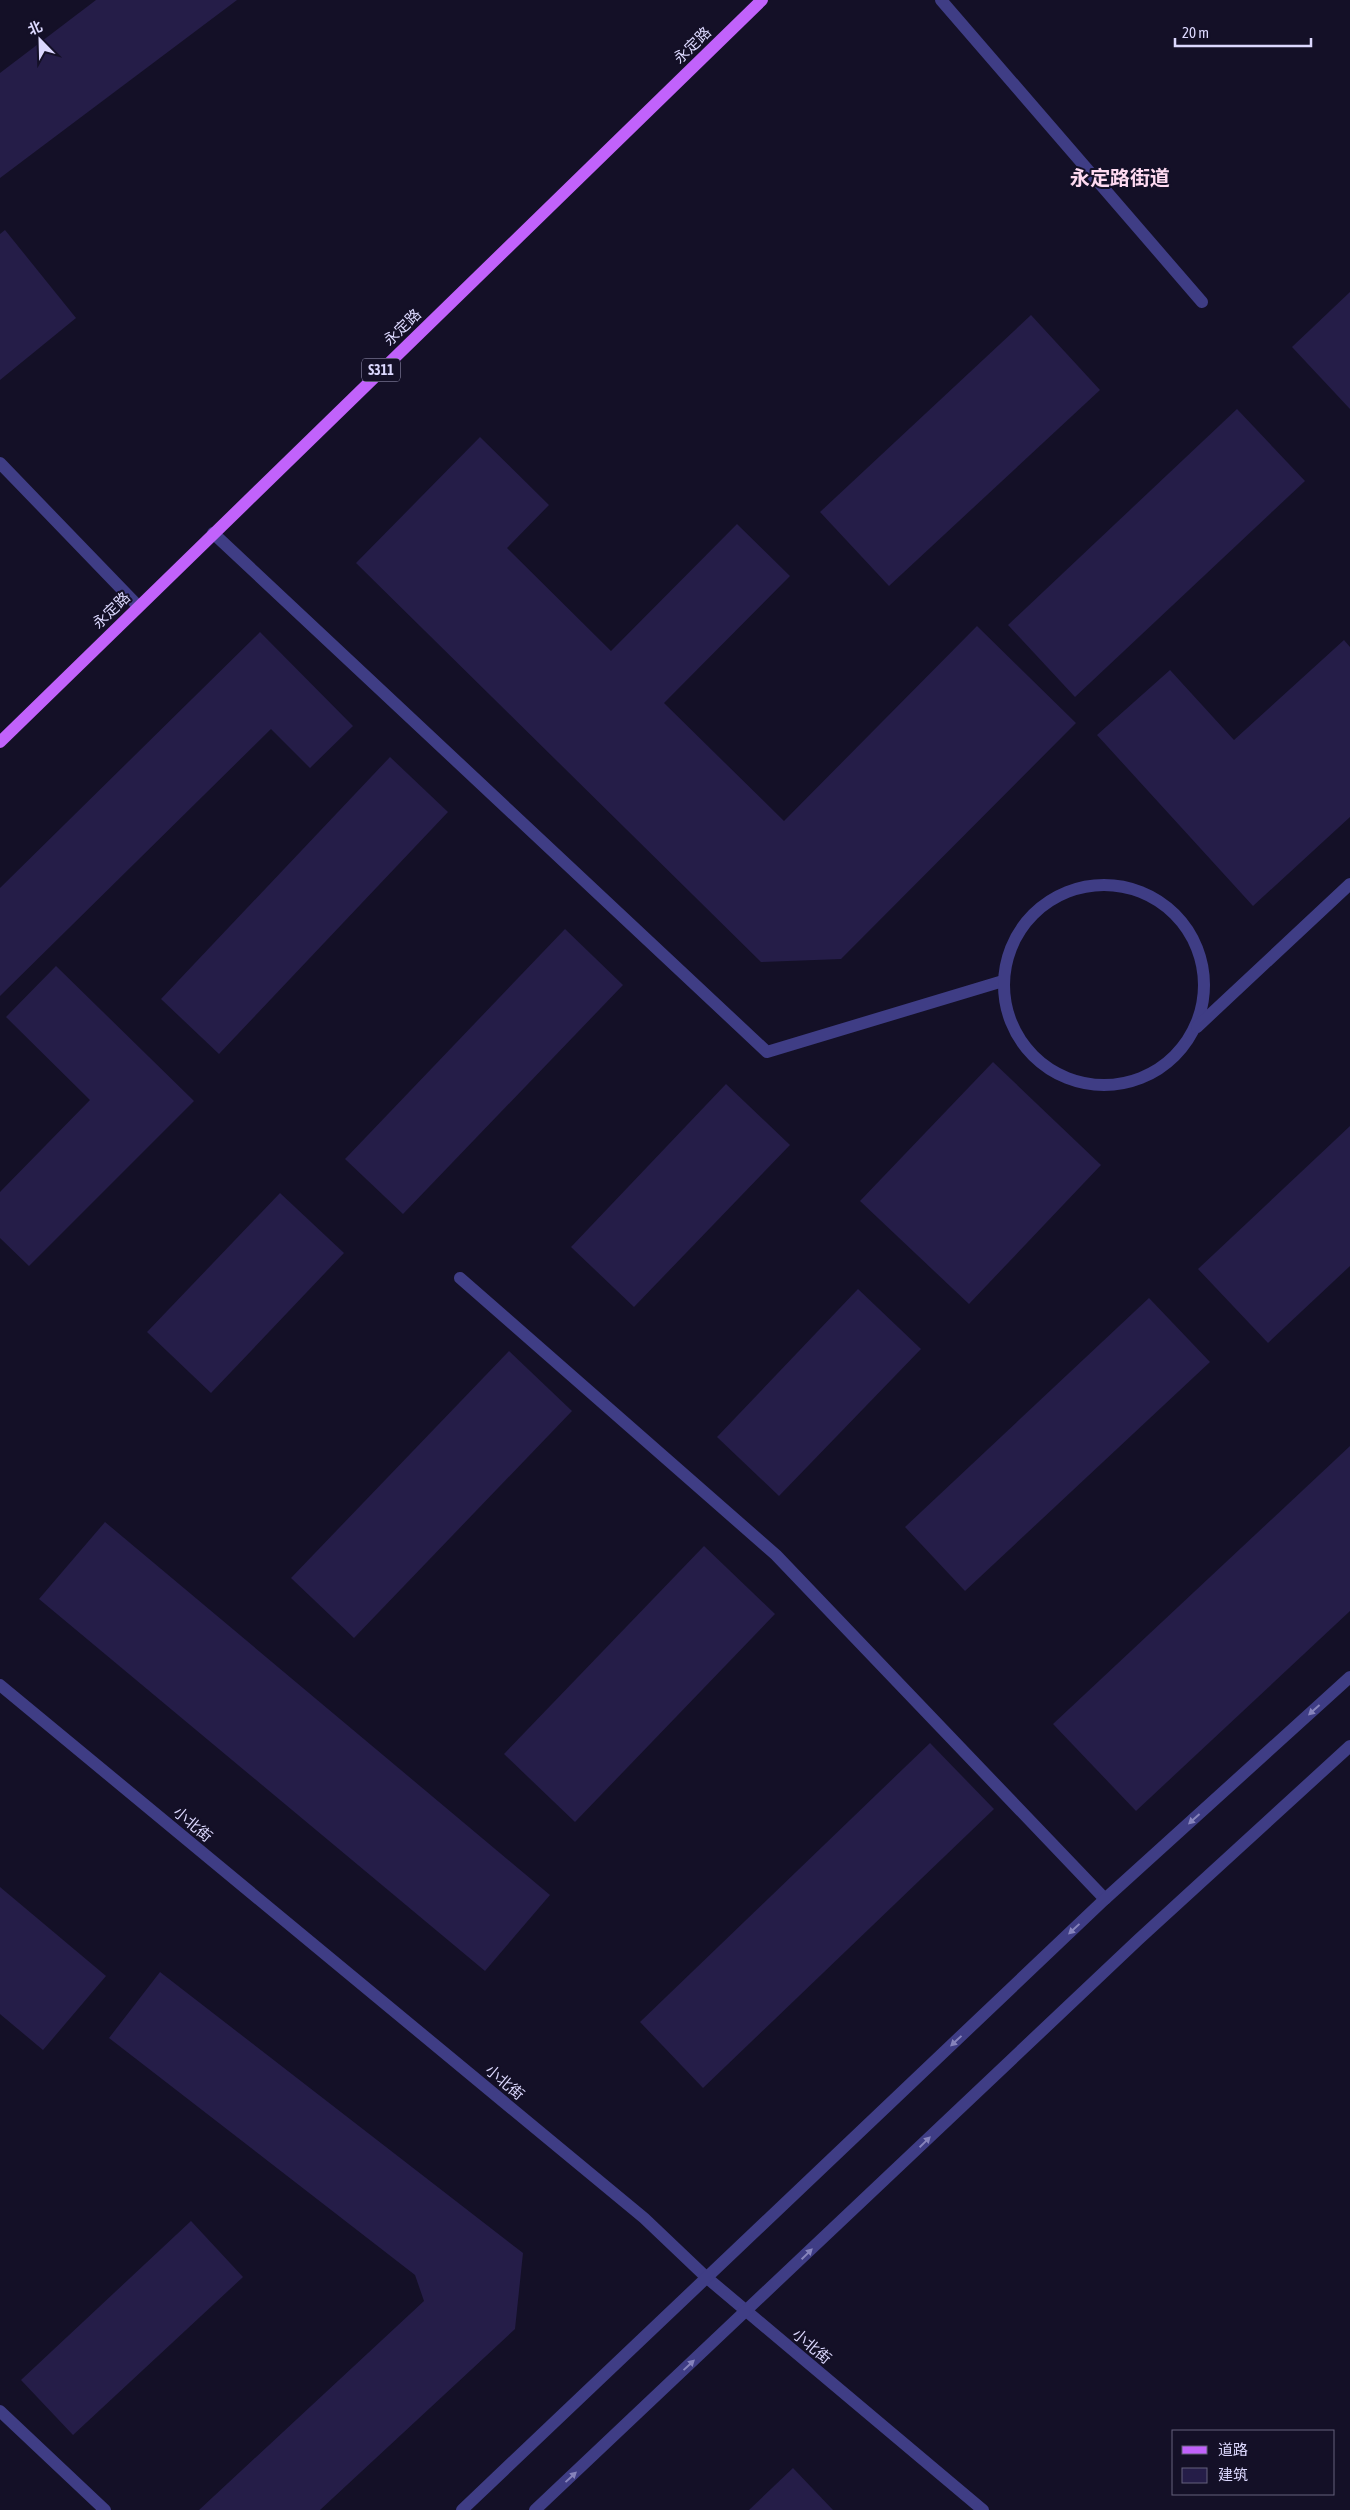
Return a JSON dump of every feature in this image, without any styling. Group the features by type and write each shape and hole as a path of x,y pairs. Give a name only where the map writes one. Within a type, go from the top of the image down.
{"main road":[{"name":"永定路","path":"0,742 762,0"}],"street":[{"path":"941,0 1202,302"},
{"path":"0,463 138,606"},
{"path":"214,532 767,1052 1002,981"},
{"path":"1197,1027 1206,988 1200,949 1179,915 1147,892 1108,883 1069,890 1035,910 1011,942 1002,981 1009,1020 1030,1054 1062,1077 1101,1086 1139,1080 1173,1059 1197,1027 1350,884"},
{"path":"460,1278 776,1555 1106,1899"},
{"path":"462,2510 1106,1899 1350,1677"},
{"name":"小北街","path":"0,1685 644,2218 706,2278 983,2510"},
{"path":"535,2510 1139,1939 1350,1746"},
{"path":"0,2411 105,2510"}],"building":[{"path":"96,0 237,0 0,178 0,73"},
{"path":"5,230 76,318 0,380 0,234"},
{"path":"1350,292 1350,409 1292,347"},
{"path":"1031,315 1100,390 889,586 820,512"},
{"path":"1237,409 1305,481 1075,697 1008,625"},
{"path":"480,437 549,505 507,548 611,651 737,524 790,576 664,703 784,821 977,626 1076,723 841,959 761,962 356,563"},
{"path":"260,632 353,726 310,768 271,729 0,996 0,888"},
{"path":"1344,640 1350,647 1350,817 1253,906 1097,735 1170,670 1234,740"},
{"path":"390,757 448,812 219,1054 161,999"},
{"path":"565,929 623,985 403,1214 345,1159"},
{"path":"56,966 194,1101 29,1266 0,1238 0,1192 90,1100 6,1017"},
{"path":"993,1062 1101,1165 969,1304 860,1201"},
{"path":"726,1084 790,1145 634,1307 571,1247"},
{"path":"1350,1126 1350,1266 1268,1343 1198,1269"},
{"path":"280,1193 344,1253 211,1393 147,1332"},
{"path":"858,1289 921,1349 779,1496 717,1437"},
{"path":"1149,1298 1210,1362 965,1591 905,1527"},
{"path":"509,1351 572,1411 354,1638 291,1578"},
{"path":"1350,1446 1350,1611 1136,1811 1053,1724"},
{"path":"105,1522 550,1895 485,1971 39,1599"},
{"path":"704,1546 775,1614 575,1822 504,1754"},
{"path":"930,1743 994,1809 703,2088 640,2022"},
{"path":"0,1887 106,1976 43,2050 0,2014"},
{"path":"160,1972 523,2253 515,2329 320,2510 199,2510 424,2301 415,2275 109,2038"},
{"path":"191,2221 243,2277 73,2435 21,2380"},
{"path":"793,2468 833,2510 749,2510"}],"district":[{"name":"永定路街道","path":"1120,177"}]}
